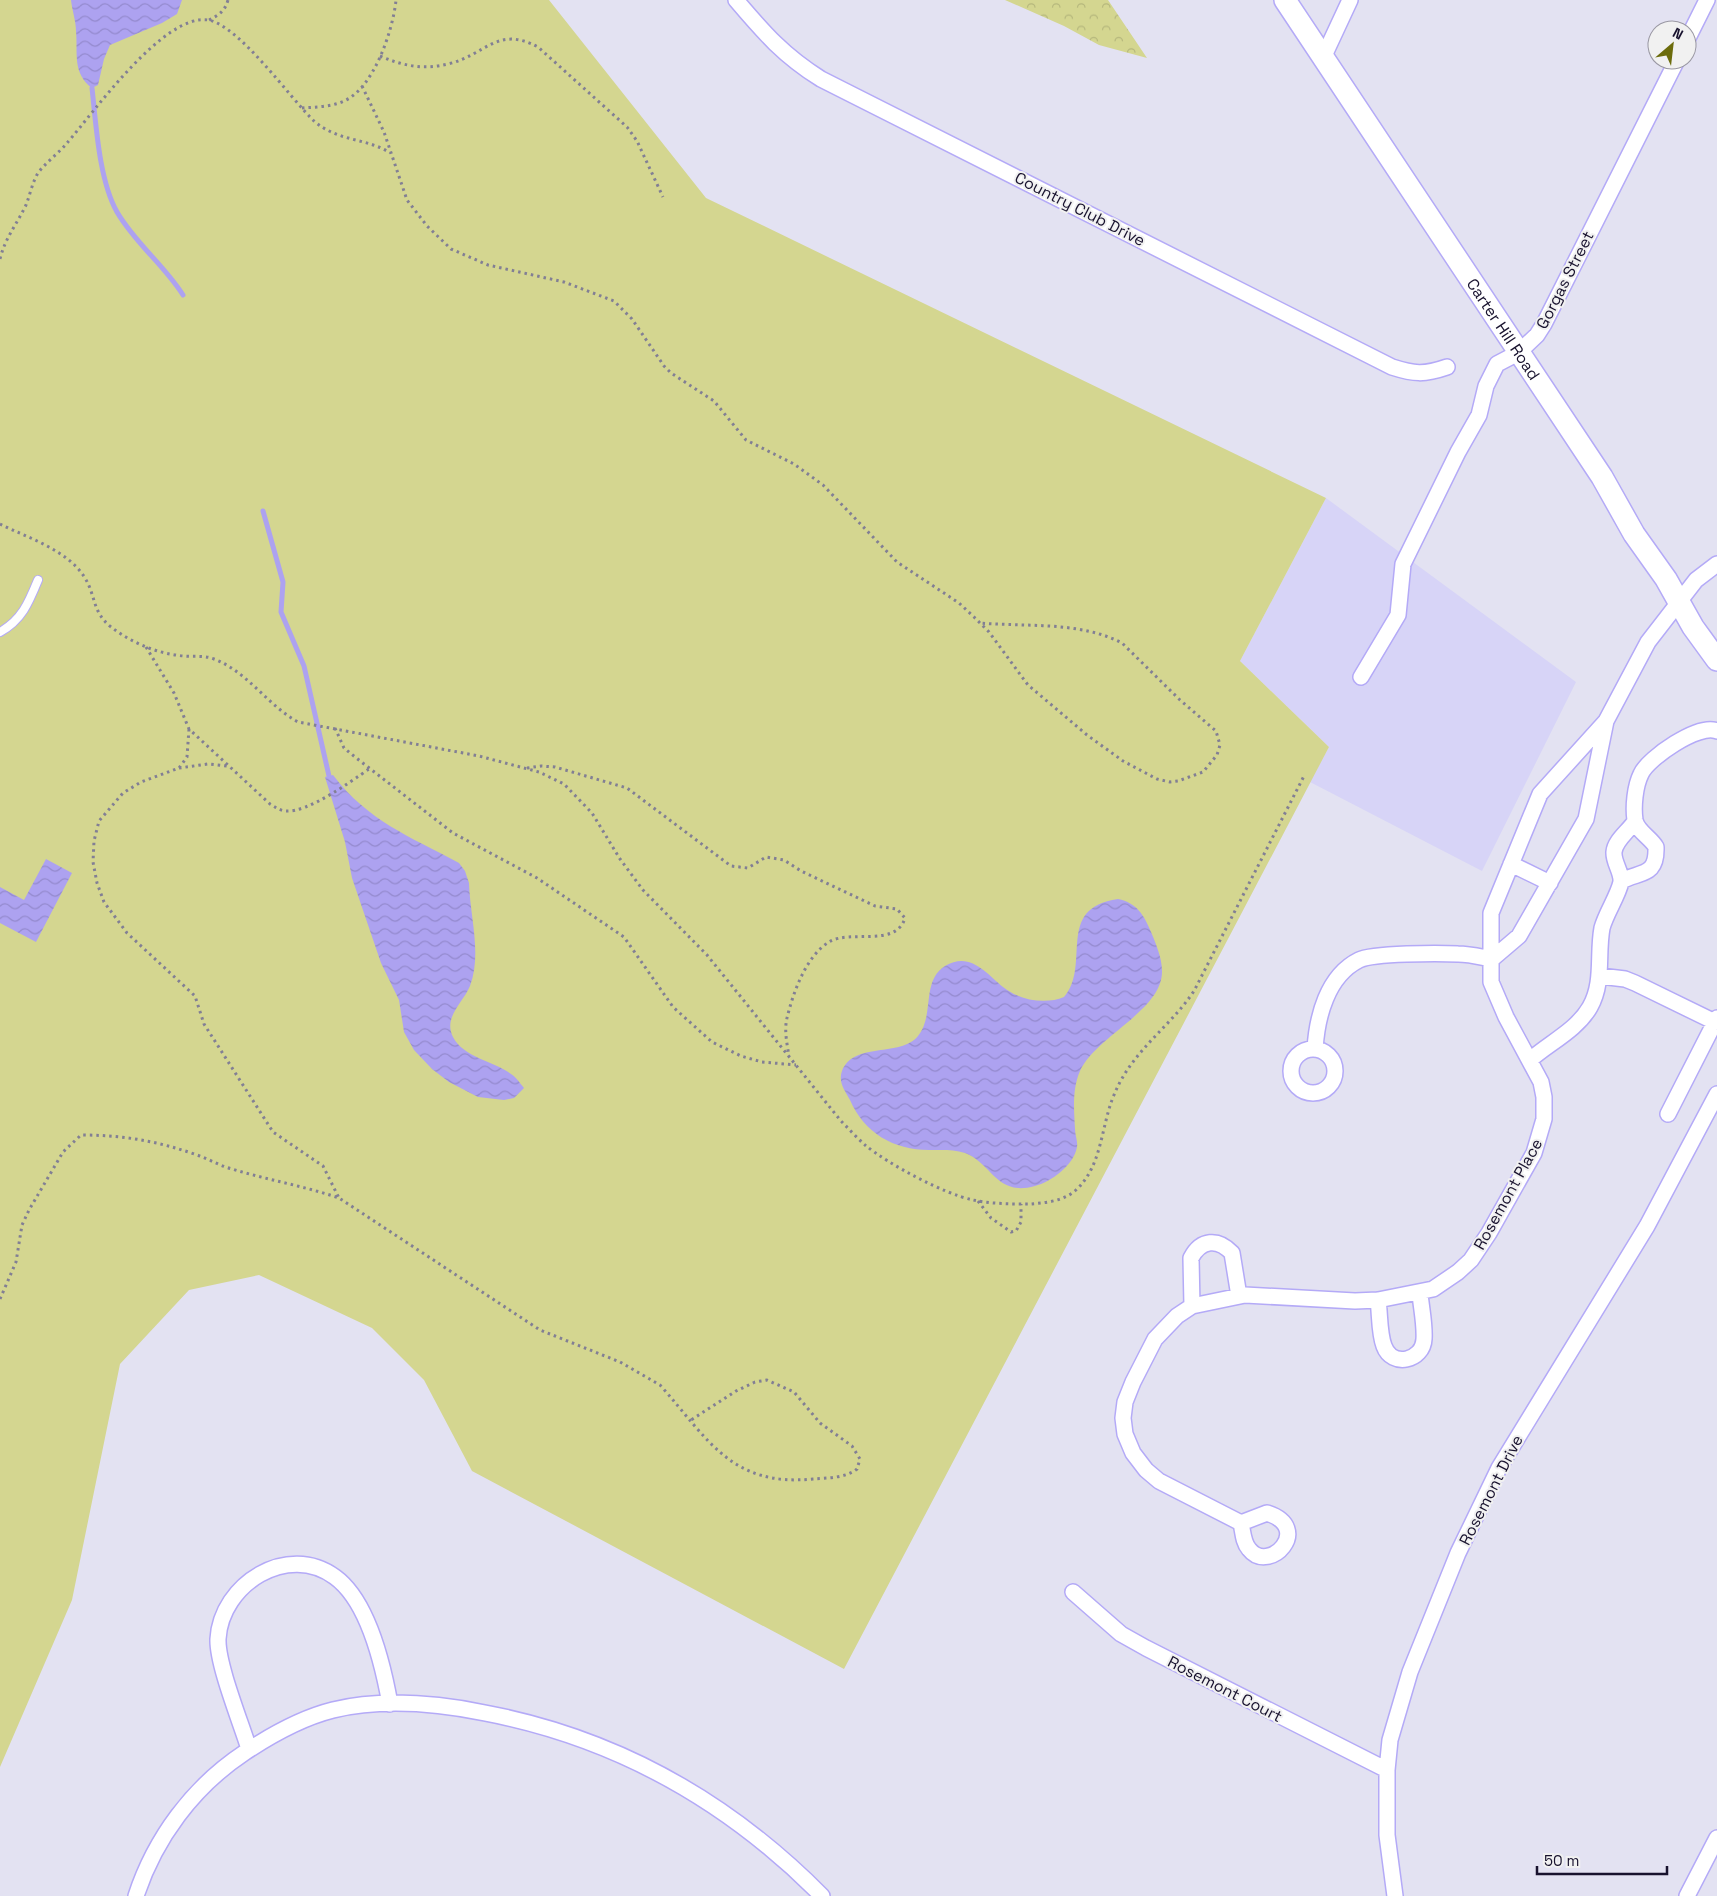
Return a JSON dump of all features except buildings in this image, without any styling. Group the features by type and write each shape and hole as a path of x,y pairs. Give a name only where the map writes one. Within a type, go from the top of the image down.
{"main road":[{"name":"Carter Hill Road","path":"1285,0 1602,477 1634,534 1717,660"}],"street":[{"name":"Country Club Drive","path":"736,0 774,44 795,63 821,79 1392,367 1415,374 1433,372 1447,367"},
{"path":"1323,58 1350,0"},
{"path":"1697,20 1707,0"},
{"name":"Gorgas Street","path":"1361,677 1398,615 1403,564 1458,452 1479,415 1486,386 1497,364 1518,353 1537,335 1544,324 1672,70"},
{"name":"Rosemont Place","path":"1241,1523 1159,1481 1146,1470 1133,1454 1125,1434 1123,1418 1125,1402 1154,1339 1177,1316 1192,1306 1239,1296 1354,1301 1378,1300 1433,1289 1471,1260 1489,1233 1534,1153 1542,1127 1544,1097 1541,1082 1506,1017 1491,982 1491,913 1540,794 1606,721 1648,642 1696,580 1717,564"},
{"name":"Rosemont Place","path":"1492,959 1519,936 1586,819 1606,721"},
{"path":"1530,1060 1579,1022 1590,1008 1600,976 1602,928 1621,881 1614,852 1617,844 1630,830 1635,821 1636,785 1642,772 1661,755 1693,732 1705,728 1717,731"},
{"path":"1621,881 1650,870 1657,859 1656,847 1635,821"},
{"path":"1511,864 1550,883"},
{"path":"1315,1049 1321,1009 1341,975 1359,960 1381,956 1459,954 1492,959"},
{"path":"1600,976 1630,981 1716,1020 1668,1114"},
{"name":"Rosemont Drive","path":"1395,1896 1387,1835 1387,1770 1390,1740 1410,1672 1458,1553 1499,1468 1647,1226 1717,1094"},
{"path":"1192,1306 1191,1258 1202,1245 1210,1242 1219,1243 1232,1253 1239,1296"},
{"path":"1378,1300 1384,1346 1389,1355 1399,1360 1410,1359 1422,1349 1424,1339 1420,1292"},
{"path":"250,1749 221,1657 218,1641 220,1625 225,1611 236,1593 251,1579 275,1567 293,1565 324,1571 335,1577 349,1590 364,1615 386,1680 390,1704"},
{"name":"Rosemont Court","path":"1073,1592 1116,1629 1146,1648 1387,1770"},
{"path":"136,1896 152,1857 172,1823 200,1788 226,1765 284,1728 332,1711 368,1704 422,1703 463,1708 510,1717 559,1731 616,1752 677,1782 740,1823 772,1849 822,1896"},
{"path":"1687,1896 1717,1838"}],"lane":[{"path":"0,632 14,623 25,611 38,580"}],"path":[{"path":"0,259 7,236 26,204 39,172 101,100 143,55 168,35 183,25 209,20 220,14 226,8 228,0"},
{"path":"302,108 332,106 346,101 362,86 374,70 380,56 390,29 396,0"},
{"path":"209,20 231,31 302,108 326,129 365,144 381,147 391,154"},
{"path":"380,56 416,68 448,64 506,38 518,38 528,42 538,47 627,126 637,141 663,197"},
{"path":"362,86 384,132 407,200 427,226 451,249 488,265 564,282 614,301 632,319 664,366 714,401 746,440 794,464 823,485 897,562 959,603 980,623 1028,685 1123,761 1157,779 1170,782 1203,772 1217,755 1220,745 1216,731 1180,700 1122,643 1087,631 980,623"},
{"path":"0,524 66,557 86,580 95,609 112,628 146,647 162,653 214,659 239,673 286,716 303,723 479,756 554,778 576,795 592,813 620,859 643,890 707,955 841,1121 864,1144 881,1156 952,1194 978,1201 1021,1204 1058,1200 1074,1192 1084,1181 1098,1152 1113,1098 1124,1076 1151,1038 1186,1003 1194,992 1304,776"},
{"path":"146,647 174,693 189,729 270,804 281,810 296,809 346,785 369,769"},
{"path":"333,728 344,748 453,833 536,878 624,937 672,1007 712,1042 741,1056 762,1062 796,1065"},
{"path":"179,768 187,757 189,729"},
{"path":"227,766 208,764 179,768 133,786 113,802 95,831 93,862 100,892 104,902 128,933 195,996 204,1024 238,1072 273,1132 323,1166 339,1198"},
{"path":"523,768 555,767 627,788 731,866 748,868 766,858 784,860 801,871 875,906 892,907 901,911 905,918 896,930 877,937 855,936 829,942 810,963 787,1019 789,1057"},
{"path":"0,1299 16,1262 22,1225 63,1152 81,1135 146,1139 198,1155 230,1169 305,1186 339,1198 540,1330 620,1362 648,1377 660,1386 725,1459 747,1472 769,1479 791,1481 846,1475 857,1469 860,1464 856,1450 820,1423 794,1392 787,1387 767,1380 756,1382 736,1391 691,1420"},
{"path":"978,1201 991,1218 1011,1232 1016,1231 1021,1222 1021,1204"},
{"path":"0,1290 5,1290"}],"shaded area":[{"path":"1326,498 1576,682 1482,871 1310,782 1329,747 1240,661"}],"green space":[{"path":"0,0 549,0 706,198 1326,498 1240,661 1329,747 844,1669 472,1471 424,1380 372,1328 259,1275 189,1290 120,1364 72,1600 0,1767"},
{"path":"1005,0 1108,0 1147,58 1099,45 1064,26"}],"water":[{"path":"71,0 182,0 177,14 162,23 110,45 104,59 98,85 92,88 81,76 77,62 76,27"},
{"path":"333,775 346,791 375,816 459,863 465,871 469,883 475,961 470,986 455,1010 450,1023 451,1030 453,1037 464,1050 516,1078 524,1088 514,1098 504,1100 478,1097 449,1082 432,1069 414,1050 404,1032 399,1000 381,963 352,878 345,842 325,777"},
{"path":"46,859 72,873 36,942 0,923 0,887 24,900"},
{"path":"1118,899 1130,903 1142,915 1157,946 1162,971 1159,985 1152,998 1141,1011 1088,1058 1080,1071 1077,1078 1074,1100 1077,1147 1075,1154 1061,1172 1048,1181 1035,1186 1011,1187 1003,1183 982,1164 965,1153 952,1150 904,1147 882,1137 863,1122 843,1086 841,1079 842,1071 848,1062 856,1056 900,1047 910,1043 918,1036 926,1018 930,989 938,972 954,962 970,962 984,970 1009,991 1024,998 1049,1001 1064,997 1072,984 1080,926 1086,914 1098,904"}],"waterway":[{"path":"92,88 99,152 111,199 124,223 183,295"},
{"path":"263,511 283,582 281,612 304,666 329,776"}]}
